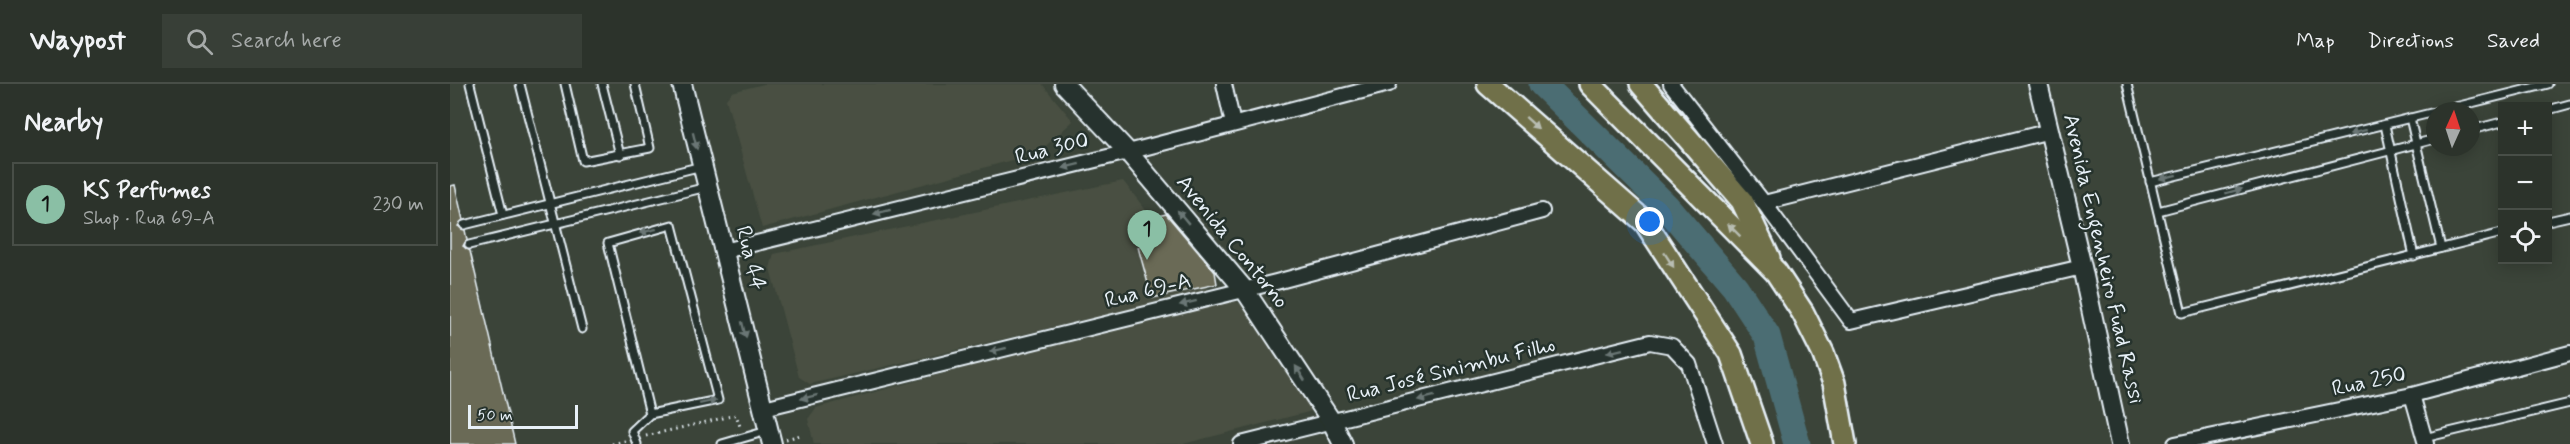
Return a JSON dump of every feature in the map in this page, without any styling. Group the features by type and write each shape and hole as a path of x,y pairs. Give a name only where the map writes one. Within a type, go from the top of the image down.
{"main road":[{"name":"Avenida Contorno","path":"1064,84 1128,152 1244,289 1332,422 1343,444"},
{"path":"1488,84 1645,222 1731,354 1762,444"},
{"path":"1590,84 1776,272"},
{"path":"1641,84 1742,201 1776,272 1803,312 1823,353 1834,383 1845,444"},
{"name":"Avenida Engenheiro Fuad Rassi","path":"2038,84 2082,267 2120,444"},
{"name":"Rua 44","path":"684,85 707,187 771,437"}],"street":[{"path":"1224,84 1233,124"},
{"name":"Rua 300","path":"724,251 1128,152 1389,84"},
{"path":"1671,84 1764,202 1851,321 2082,267"},
{"path":"1764,202 2050,131"},
{"name":"Rua 69-A","path":"764,408 1244,289 1542,210"},
{"name":"Rua José Sinimbu Filho","path":"1241,444 1650,342 1672,346 1689,364 1715,444"},
{"name":"Rua 250","path":"2175,444 2412,395 2570,353"},
{"path":"2412,395 2425,441"}],"lane":[{"path":"470,84 503,215"},
{"path":"520,84 582,329"},
{"path":"565,84 583,161 650,148 635,84"},
{"path":"603,84 620,155"},
{"path":"2127,84 2182,313 2498,234"},
{"path":"2477,102 2548,84"},
{"path":"2552,109 2570,104"},
{"path":"2150,182 2426,114"},
{"path":"2410,118 2441,248"},
{"path":"2480,128 2498,123"},
{"path":"2385,125 2414,256"},
{"path":"2157,211 2426,141"},
{"path":"464,225 702,166"},
{"path":"469,245 707,187"},
{"path":"2552,220 2570,216"},
{"path":"636,441 632,431 650,414 718,400 672,225 608,243 650,414"},
{"path":"2425,441 2570,403"},
{"path":"722,444 744,438 771,437"}],"path":[{"path":"612,444 636,441 735,415 744,438"}],"shaded area":[{"path":"764,84 1042,84 1073,121 1038,153 762,228 726,99 732,92"},
{"path":"1123,181 1209,291 810,384 799,377 770,268 774,254"},
{"path":"1211,301 1237,302 1253,310 1312,411 1183,444 814,444 808,419 816,408"}],"building":[{"path":"455,185 463,220 458,226 465,230 467,240 463,246 470,251 515,444 450,444 450,186"},
{"path":"1166,214 1215,272 1217,284 1152,298 1138,247 1153,243 1149,218"}],"waterway":[{"path":"1542,84 1666,206 1735,287 1767,336 1797,444"}],"place":[{"name":"KS Perfumes","path":"1147,260"}]}
